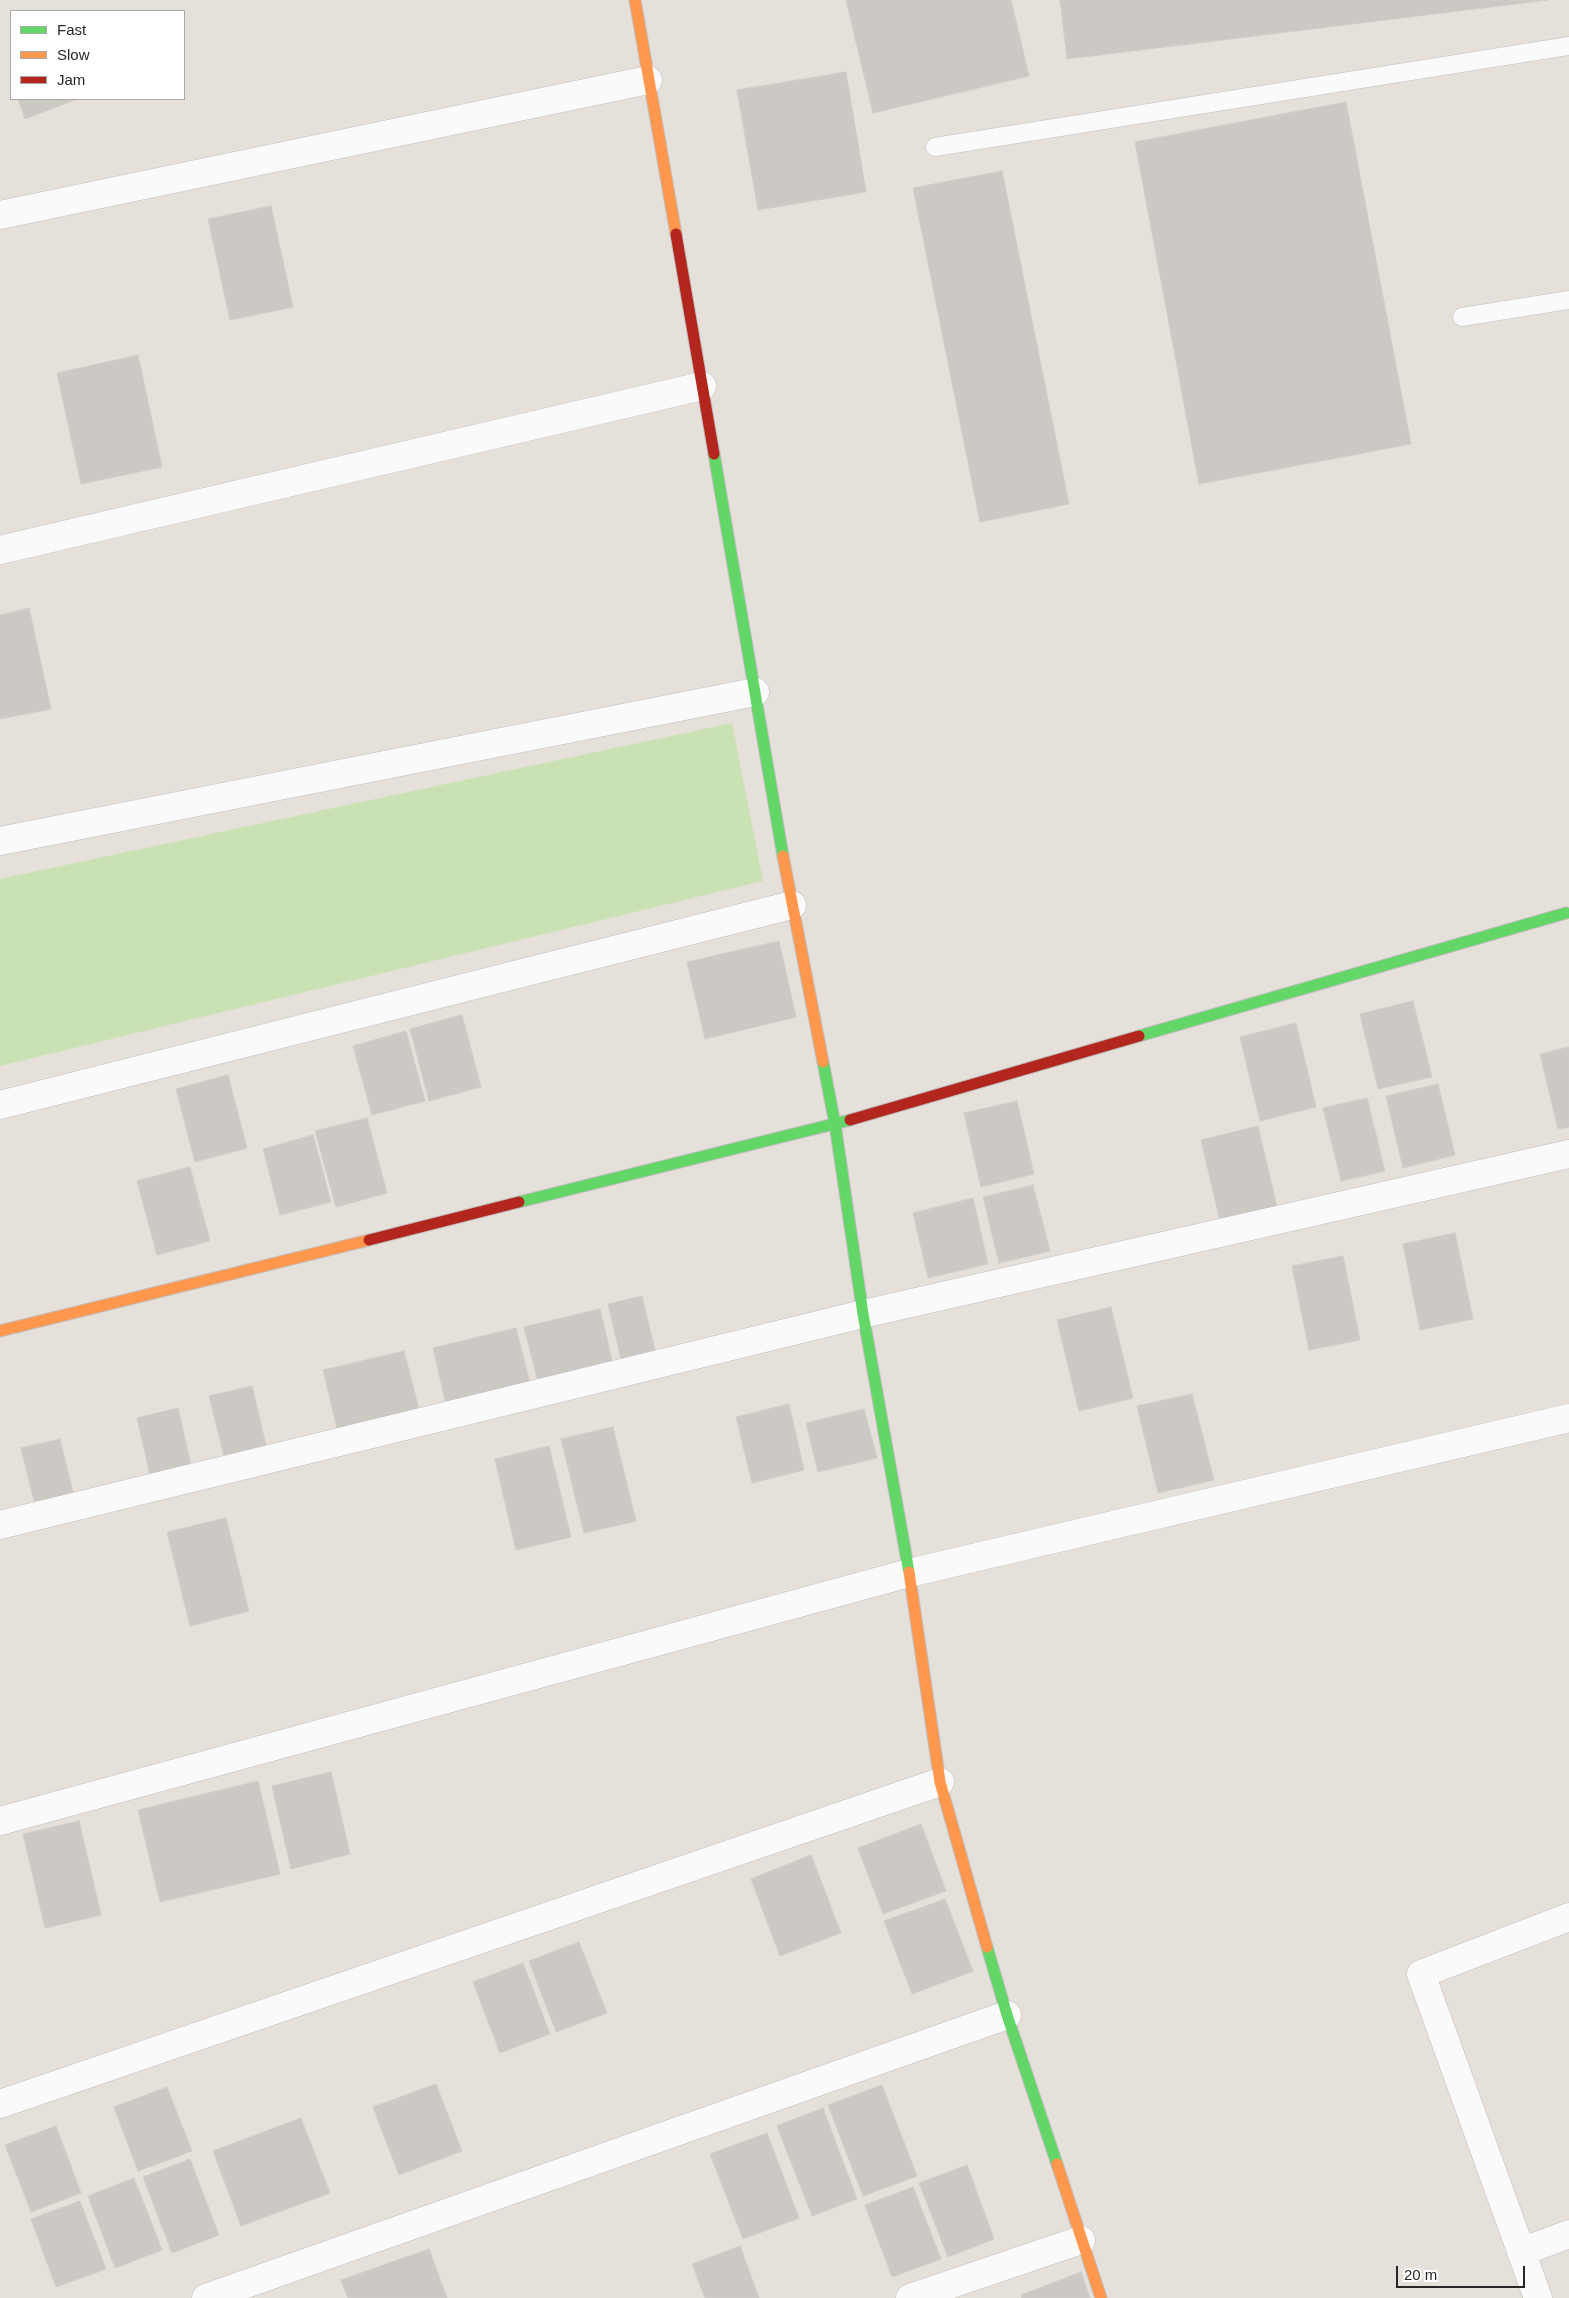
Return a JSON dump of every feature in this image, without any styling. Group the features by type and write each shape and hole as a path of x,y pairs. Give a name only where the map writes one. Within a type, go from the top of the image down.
{"street":[{"path":"634,0 792,905 835,1124 863,1314 908,1573 940,1782 1007,2014 1101,2298"},
{"path":"0,214 648,80"},
{"path":"0,550 702,386"},
{"path":"0,840 755,692"},
{"path":"0,1106 792,905"},
{"path":"0,1332 835,1124 1567,913"},
{"path":"0,1525 863,1314 1569,1154"},
{"path":"0,1821 908,1573 1569,1418"},
{"path":"0,2104 940,1782"},
{"path":"1538,2298 1421,1974 1569,1917"},
{"path":"206,2298 1007,2014"},
{"path":"1521,2252 1569,2234"},
{"path":"910,2298 1081,2240"}],"lane":[{"path":"935,147 1569,46"},
{"path":"1462,317 1569,300"}],"green space":[{"path":"732,723 763,881 0,1066 0,879"}],"building":[{"path":"846,0 1011,0 1029,76 873,113"},
{"path":"1060,0 1548,0 1067,59"},
{"path":"846,72 866,192 758,210 737,90"},
{"path":"18,100 74,100 25,119"},
{"path":"1346,102 1411,444 1199,484 1135,142"},
{"path":"1002,171 1069,504 980,522 913,188"},
{"path":"271,206 293,307 230,320 208,219"},
{"path":"138,355 162,467 81,484 57,373"},
{"path":"29,608 51,709 0,719 0,615"},
{"path":"779,941 796,1017 705,1039 687,962"},
{"path":"1413,1001 1432,1077 1378,1089 1360,1014"},
{"path":"462,1015 481,1087 429,1101 410,1029"},
{"path":"1296,1023 1316,1107 1260,1121 1240,1037"},
{"path":"406,1031 425,1101 372,1115 353,1046"},
{"path":"1569,1047 1569,1127 1558,1129 1540,1054"},
{"path":"228,1075 247,1148 195,1162 176,1089"},
{"path":"1438,1084 1455,1155 1403,1168 1386,1096"},
{"path":"1367,1098 1385,1171 1341,1181 1323,1108"},
{"path":"1017,1101 1034,1174 981,1187 964,1113"},
{"path":"367,1118 387,1193 336,1207 315,1131"},
{"path":"1258,1126 1277,1207 1220,1221 1201,1140"},
{"path":"313,1135 331,1202 280,1215 263,1149"},
{"path":"190,1167 210,1241 157,1255 137,1181"},
{"path":"1033,1185 1050,1251 999,1263 983,1197"},
{"path":"973,1198 988,1264 928,1278 913,1213"},
{"path":"1455,1233 1473,1319 1420,1330 1403,1244"},
{"path":"1343,1256 1360,1340 1309,1350 1292,1266"},
{"path":"642,1296 656,1354 622,1363 608,1304"},
{"path":"1111,1307 1133,1398 1079,1411 1057,1320"},
{"path":"600,1309 613,1364 538,1382 524,1327"},
{"path":"516,1328 530,1383 446,1404 433,1348"},
{"path":"404,1351 420,1413 338,1432 323,1370"},
{"path":"252,1386 266,1445 224,1456 209,1396"},
{"path":"1192,1394 1214,1480 1158,1493 1137,1406"},
{"path":"789,1404 804,1470 752,1483 736,1417"},
{"path":"178,1408 191,1465 150,1475 137,1418"},
{"path":"864,1409 877,1458 818,1472 806,1423"},
{"path":"613,1427 636,1521 584,1533 561,1439"},
{"path":"60,1439 74,1496 35,1505 21,1448"},
{"path":"549,1446 571,1537 516,1550 495,1459"},
{"path":"226,1518 249,1611 190,1626 167,1532"},
{"path":"331,1772 350,1854 291,1869 272,1786"},
{"path":"258,1781 280,1874 160,1902 138,1810"},
{"path":"79,1821 101,1915 45,1928 23,1834"},
{"path":"921,1824 946,1891 883,1914 858,1848"},
{"path":"811,1855 841,1933 780,1956 751,1879"},
{"path":"945,1899 973,1971 912,1994 884,1921"},
{"path":"579,1942 607,2013 556,2032 529,1961"},
{"path":"523,1963 550,2034 500,2053 473,1982"},
{"path":"436,2084 462,2151 399,2175 373,2107"},
{"path":"882,2085 917,2176 863,2196 828,2105"},
{"path":"167,2087 192,2151 138,2171 114,2107"},
{"path":"823,2108 857,2199 812,2216 777,2126"},
{"path":"301,2118 330,2193 241,2226 213,2151"},
{"path":"56,2126 81,2193 31,2212 5,2145"},
{"path":"767,2133 799,2218 743,2239 710,2154"},
{"path":"190,2159 219,2235 172,2253 143,2177"},
{"path":"967,2165 994,2239 948,2257 919,2183"},
{"path":"134,2178 162,2250 115,2268 88,2196"},
{"path":"913,2187 941,2259 892,2277 865,2205"},
{"path":"80,2201 106,2269 56,2287 31,2219"},
{"path":"740,2246 759,2298 705,2298 692,2264"},
{"path":"429,2249 447,2298 348,2298 341,2280"},
{"path":"1081,2272 1090,2298 1022,2298 1021,2295"}],"traffic: fast":[{"path":"714,454 783,856"},
{"path":"1139,1036 1566,913"},
{"path":"823,1062 835,1124 863,1314 909,1572"},
{"path":"519,1202 850,1120"},
{"path":"987,1947 1007,2015 1057,2164"}],"traffic: slow":[{"path":"635,0 676,234"},
{"path":"783,856 823,1062"},
{"path":"0,1331 369,1240"},
{"path":"909,1572 940,1782 987,1947"},
{"path":"1057,2164 1101,2298"}],"traffic: jam":[{"path":"676,234 714,454"},
{"path":"850,1120 1139,1036"},
{"path":"369,1240 519,1202"}]}
